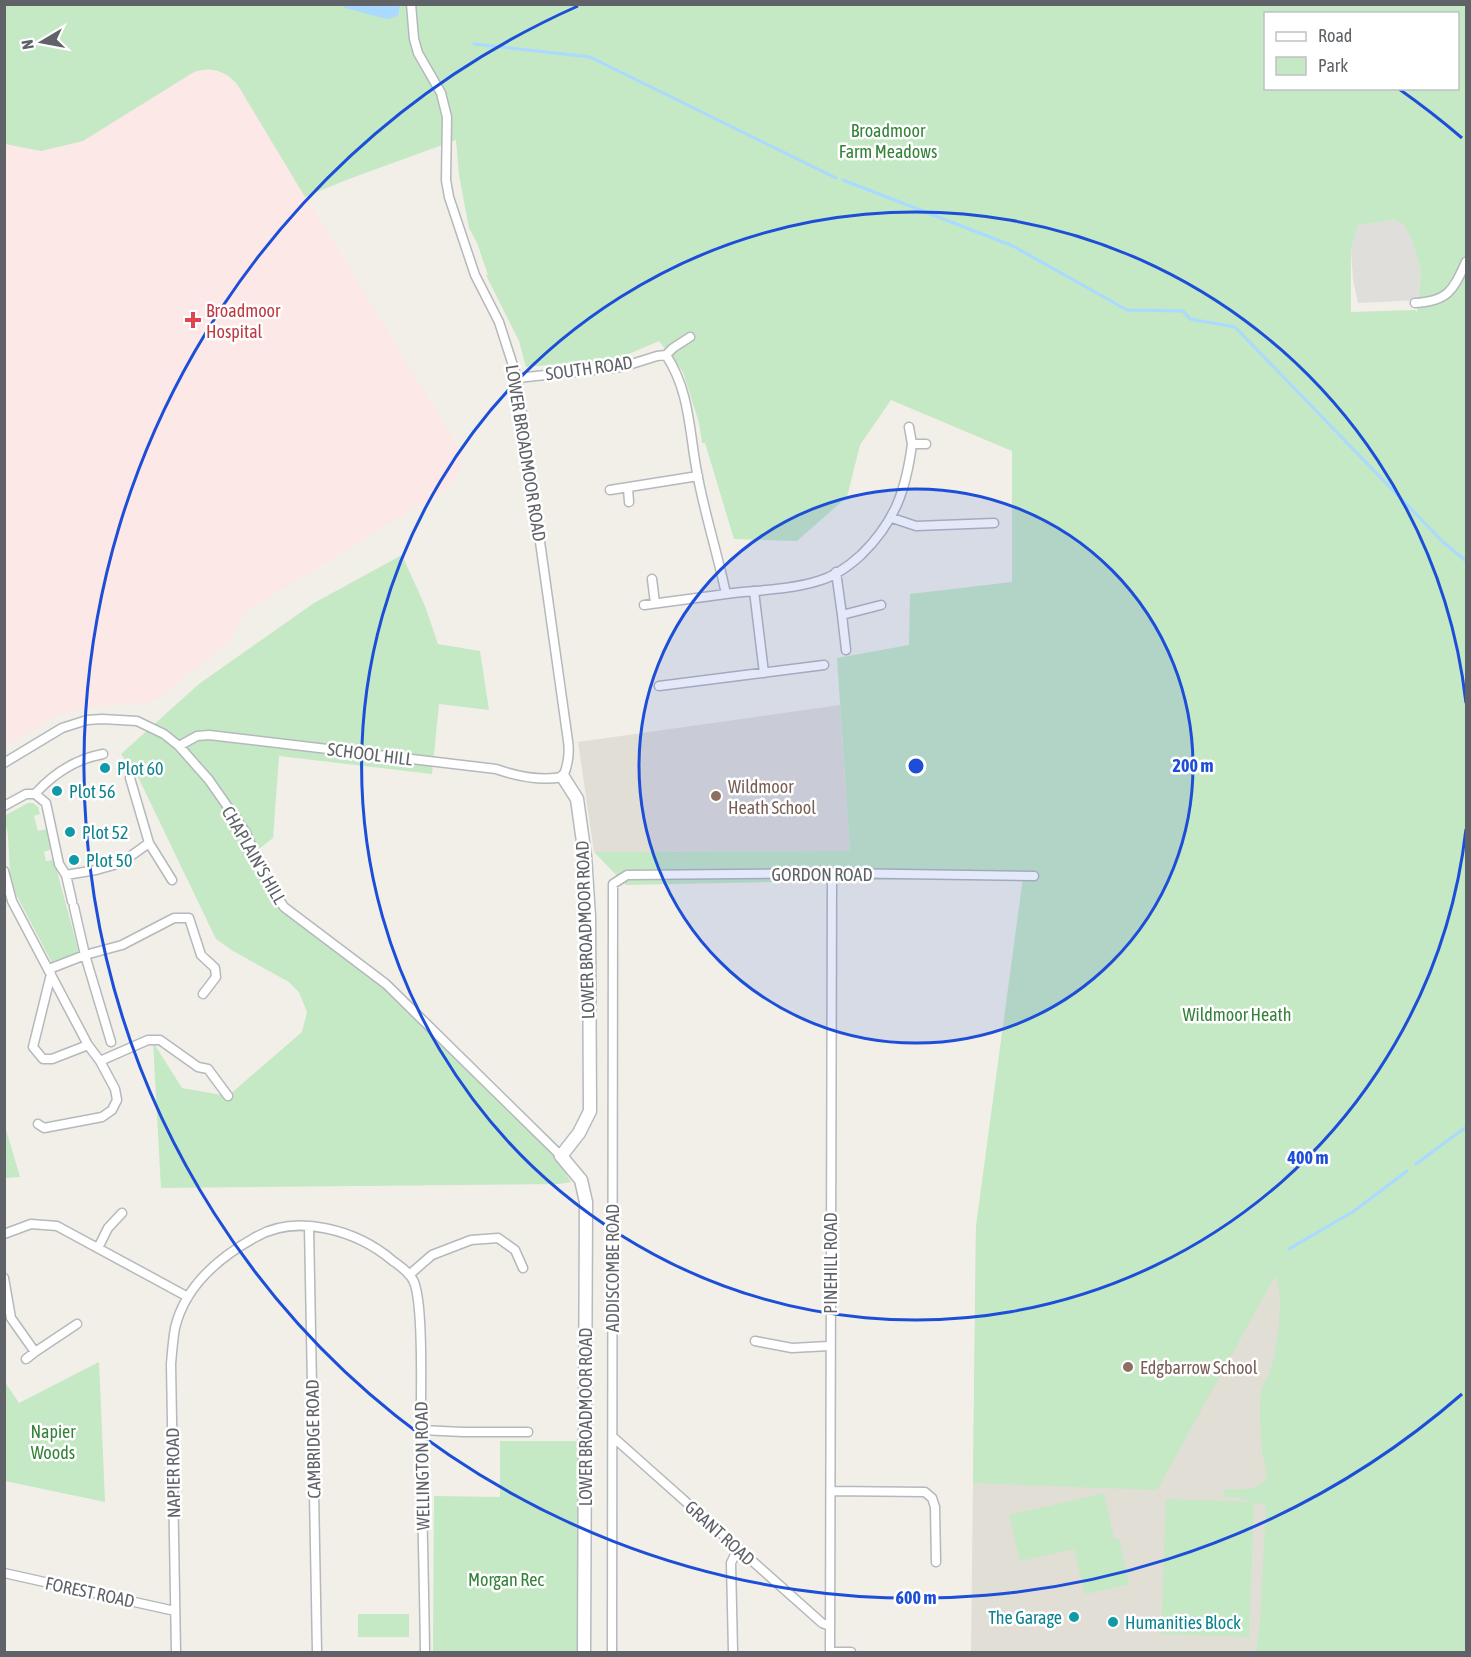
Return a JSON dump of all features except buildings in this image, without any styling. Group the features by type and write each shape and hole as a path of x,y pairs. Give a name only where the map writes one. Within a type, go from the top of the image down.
{"street":[{"name":"LOWER BROADMOOR ROAD","path":"411,4 414,39 418,53 441,93 447,117 446,180 449,197 475,275 499,322 517,378 568,741 569,760 563,777 577,799 585,856 589,917 590,1111 579,1133 561,1156 581,1180 585,1202 584,1653"},
{"path":"1415,303 1431,302 1447,295 1455,286 1467,262"},
{"name":"SOUTH ROAD","path":"517,378 622,367 666,355 690,337"},
{"path":"666,355 677,372 687,403 698,476 726,594"},
{"path":"644,605 819,581 853,562 876,540 892,518 902,495 912,444 909,427"},
{"path":"912,444 926,444"},
{"path":"610,490 698,476"},
{"path":"628,488 629,502"},
{"path":"892,518 916,526 994,523"},
{"path":"836,572 846,650"},
{"path":"652,579 655,603"},
{"path":"754,591 764,673"},
{"path":"842,615 881,605"},
{"path":"659,686 824,665"},
{"name":"CHAPLAIN'S HILL","path":"4,763 62,728 87,720 137,722 158,730 179,746 209,780 246,833 266,878 284,907 386,984 561,1156"},
{"name":"SCHOOL HILL","path":"179,746 197,736 209,735 496,769 533,777 563,777"},
{"path":"35,794 58,773 84,758 103,754"},
{"path":"130,778 149,843 172,880"},
{"path":"4,806 26,794 35,794 46,803 59,864 66,875 85,955 111,1042"},
{"path":"66,875 121,863 149,843"},
{"path":"4,871 12,901 88,1044 115,1089 117,1100 112,1110 102,1117 44,1128 38,1124"},
{"name":"GORDON ROAD","path":"613,884 627,875 832,873 1034,876"},
{"name":"PINEHILL ROAD","path":"830,1652 832,873"},
{"name":"ADDISCOMBE ROAD","path":"612,1653 613,884"},
{"path":"50,972 85,955 122,945 174,918 189,918 201,955 215,968 216,977 203,994"},
{"path":"50,972 33,1047 43,1059 52,1059 88,1044"},
{"path":"100,1062 148,1040 160,1040 198,1067 208,1069 228,1096"},
{"path":"98,1248 108,1228 122,1213"},
{"path":"4,1234 31,1224 57,1226 188,1297"},
{"name":"NAPIER ROAD","path":"176,1653 171,1364 176,1327 188,1297 204,1274 228,1253 257,1236 278,1229 309,1226 330,1228 357,1237 382,1251 412,1278"},
{"name":"CAMBRIDGE ROAD","path":"309,1226 317,1653"},
{"path":"412,1278 432,1255 471,1240 480,1239 498,1238 515,1250 523,1268"},
{"path":"4,1278 11,1318 35,1352"},
{"name":"WELLINGTON ROAD","path":"412,1278 418,1298 419,1319 424,1653"},
{"path":"26,1359 77,1324"},
{"path":"755,1341 792,1348 830,1346"},
{"path":"421,1430 528,1432"},
{"name":"GRANT ROAD","path":"613,1437 822,1623 830,1626"},
{"path":"831,1491 925,1492 932,1498 935,1507 936,1562"},
{"path":"733,1653 731,1563 738,1548"},
{"name":"FOREST ROAD","path":"4,1573 175,1611"},
{"path":"830,1652 851,1653"}],"shaded area":[{"name":"Broadmoor Hospital","path":"209,69 224,72 237,84 456,443 461,460 460,469 456,478 444,490 245,612 229,642 158,699 150,702 91,707 55,716 5,747 5,144 41,151 83,141 194,72"},
{"path":"1394,220 1404,225 1412,241 1421,271 1418,300 1358,303 1353,280 1351,249 1358,225"},
{"name":"Wildmoor Heath School","path":"840,705 850,851 594,852 578,742"},
{"name":"Edgbarrow School","path":"976,1226 1289,1251 1260,1652 971,1652"}],"green space":[{"path":"4,5 1466,5 1466,1652 1256,1652 1260,1623 1266,1505 1254,1502 1249,1637 1161,1634 1166,1499 1252,1502 1236,1497 1225,1497 1223,1490 1252,1488 1262,1483 1266,1476 1261,1441 1260,1403 1262,1388 1273,1362 1277,1337 1280,1308 1275,1276 1157,1490 973,1483 976,1226 1023,877 626,885 594,852 850,851 837,658 909,645 910,594 1012,582 1012,451 891,400 860,445 847,497 797,541 734,539 705,443 702,443 699,423 683,372 659,341 617,359 526,367 519,341 486,275 488,275 477,243 469,228 459,175 456,140 305,197 237,84 223,73 207,70 194,72 83,141 41,151 5,144","holes":["1394,220 1404,225 1412,241 1421,271 1417,312 1415,310 1351,312 1351,249 1358,225"]},
{"path":"402,555 425,606 438,644 480,651 489,710 439,704 432,774 279,756 273,838 255,852 284,907 386,984 432,1028 557,1160 571,1182 559,1184 161,1188 153,1042 182,1088 228,1096 302,1032 307,1012 299,992 289,982 216,939 139,779 121,754 199,684 314,603"},
{"path":"28,803 33,803 38,807 40,814 34,816 38,831 47,829 52,849 44,852 46,861 54,860 80,957 52,963 15,892 10,874 8,835 4,816"},
{"path":"5,1126 20,1177 5,1178"},
{"name":"Napier Woods","path":"99,1362 105,1502 5,1481 5,1382 19,1403"},
{"name":"Morgan Rec","path":"500,1441 579,1441 578,1652 433,1652 434,1496 500,1497"},
{"path":"1104,1493 1114,1539 1119,1539 1129,1584 1085,1594 1074,1549 1020,1561 1009,1515"},
{"path":"358,1614 409,1614 409,1637 358,1637"}],"water":[{"path":"400,4 398,16 387,19 345,8 344,5"}],"waterway":[{"path":"474,44 590,57 836,178"},
{"path":"843,180 1013,246 1127,310 1183,311 1190,319 1235,327 1443,542 1466,561"},
{"path":"1416,1164 1466,1127"},
{"path":"1289,1249 1354,1211 1407,1171"}],"place":[{"name":"Broadmoor Hospital","path":"193,320"},
{"name":"Plot 60","path":"105,768"},
{"name":"Plot 56","path":"57,791"},
{"name":"Wildmoor Heath School","path":"716,796"},
{"name":"Plot 52","path":"70,832"},
{"name":"Plot 50","path":"74,860"},
{"name":"Edgbarrow School","path":"1128,1367"},
{"name":"The Garage","path":"1074,1617"},
{"name":"Humanities Block","path":"1113,1622"}],"park label":[{"name":"Broadmoor Farm Meadows","path":"888,140"},
{"name":"Wildmoor Heath","path":"1237,1014"}]}
